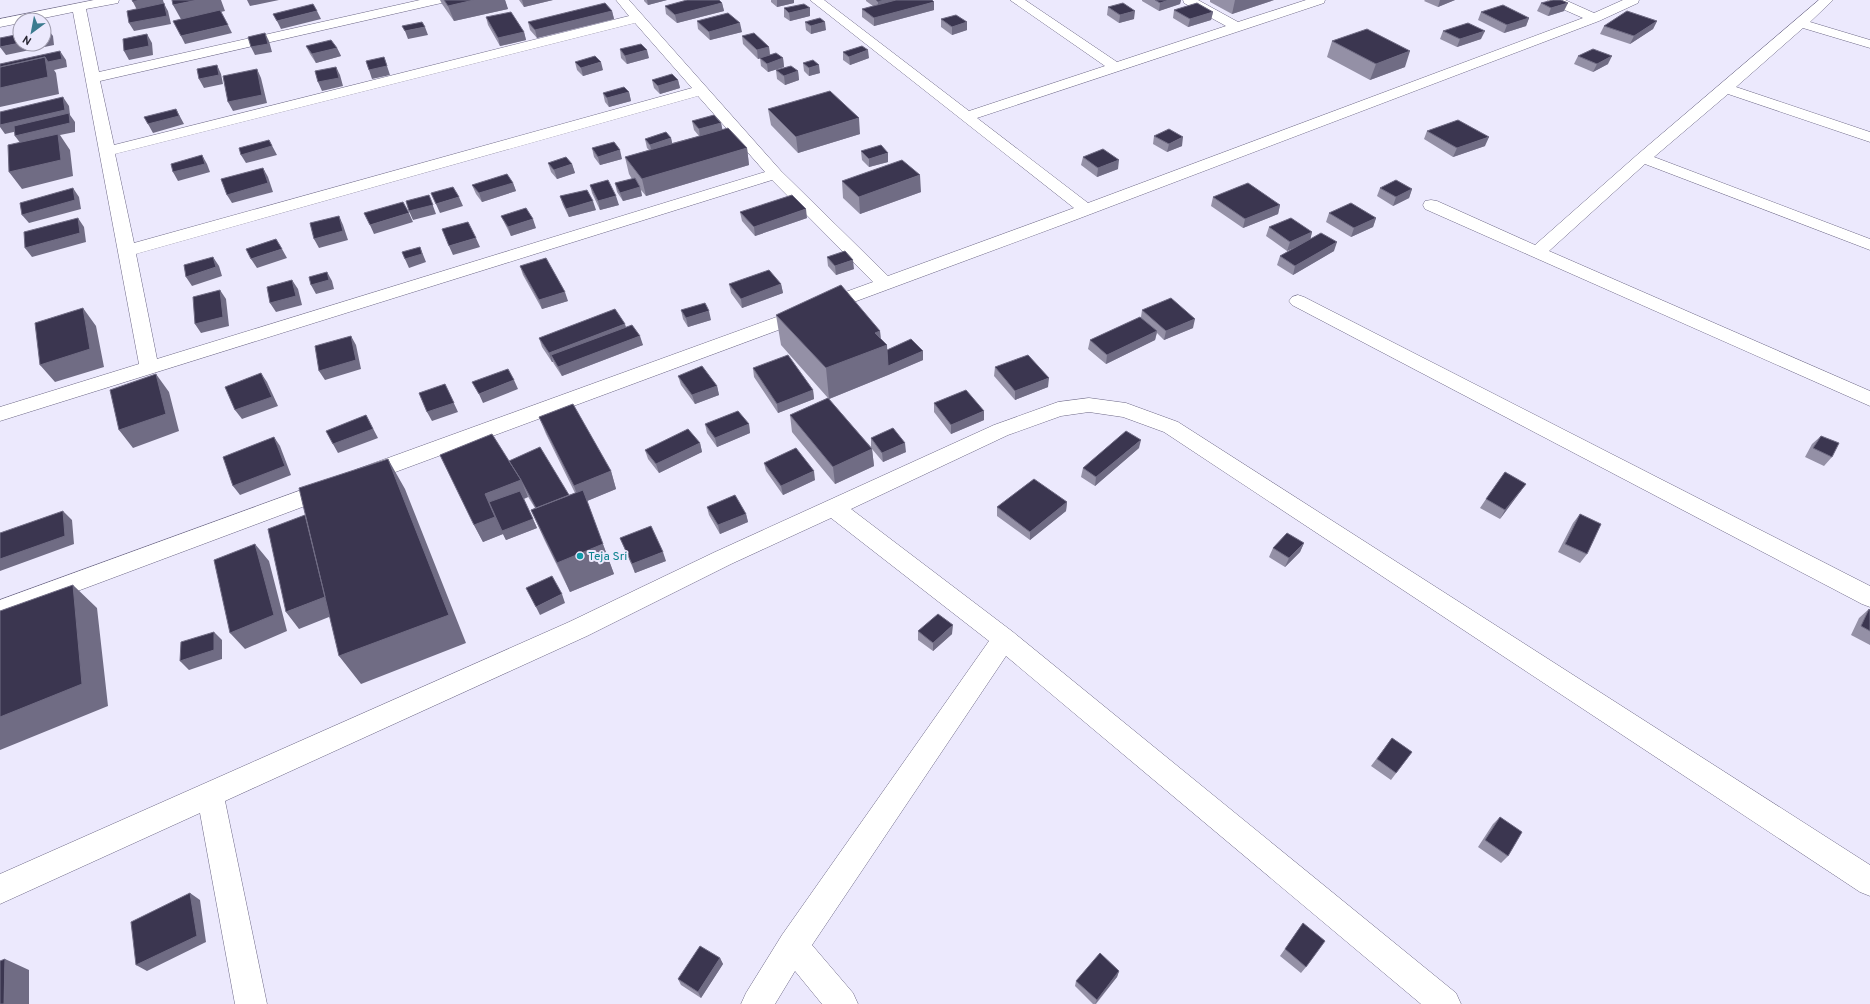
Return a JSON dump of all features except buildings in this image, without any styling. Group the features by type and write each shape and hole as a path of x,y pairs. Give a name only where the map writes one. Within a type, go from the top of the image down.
{"street":[{"path":"0,23 114,0"},
{"path":"93,78 437,0"},
{"path":"622,0 775,174 884,282"},
{"path":"816,0 1085,209"},
{"path":"1016,0 1115,67"},
{"path":"1190,0 1237,27"},
{"path":"966,117 1319,0"},
{"path":"1554,0 1594,18"},
{"path":"0,610 884,282 1085,209 1594,18 1634,0"},
{"path":"1537,252 1550,238 1827,0"},
{"path":"79,7 149,367"},
{"path":"106,152 637,18"},
{"path":"1800,23 1870,44"},
{"path":"1726,88 1870,137"},
{"path":"126,252 702,90"},
{"path":"1643,158 1870,245"},
{"path":"0,414 775,174"},
{"path":"1431,205 1870,399"},
{"path":"1298,301 1870,596"},
{"path":"0,889 578,629 833,506 1001,430 1058,409 1089,405 1126,410 1170,427 1870,882"},
{"path":"833,506 1004,639 1445,1004"},
{"path":"757,1004 793,946 1004,639"},
{"path":"210,795 251,1004"},
{"path":"793,946 842,1004"}],"place":[{"name":"Teja Sri","path":"580,556"}]}
